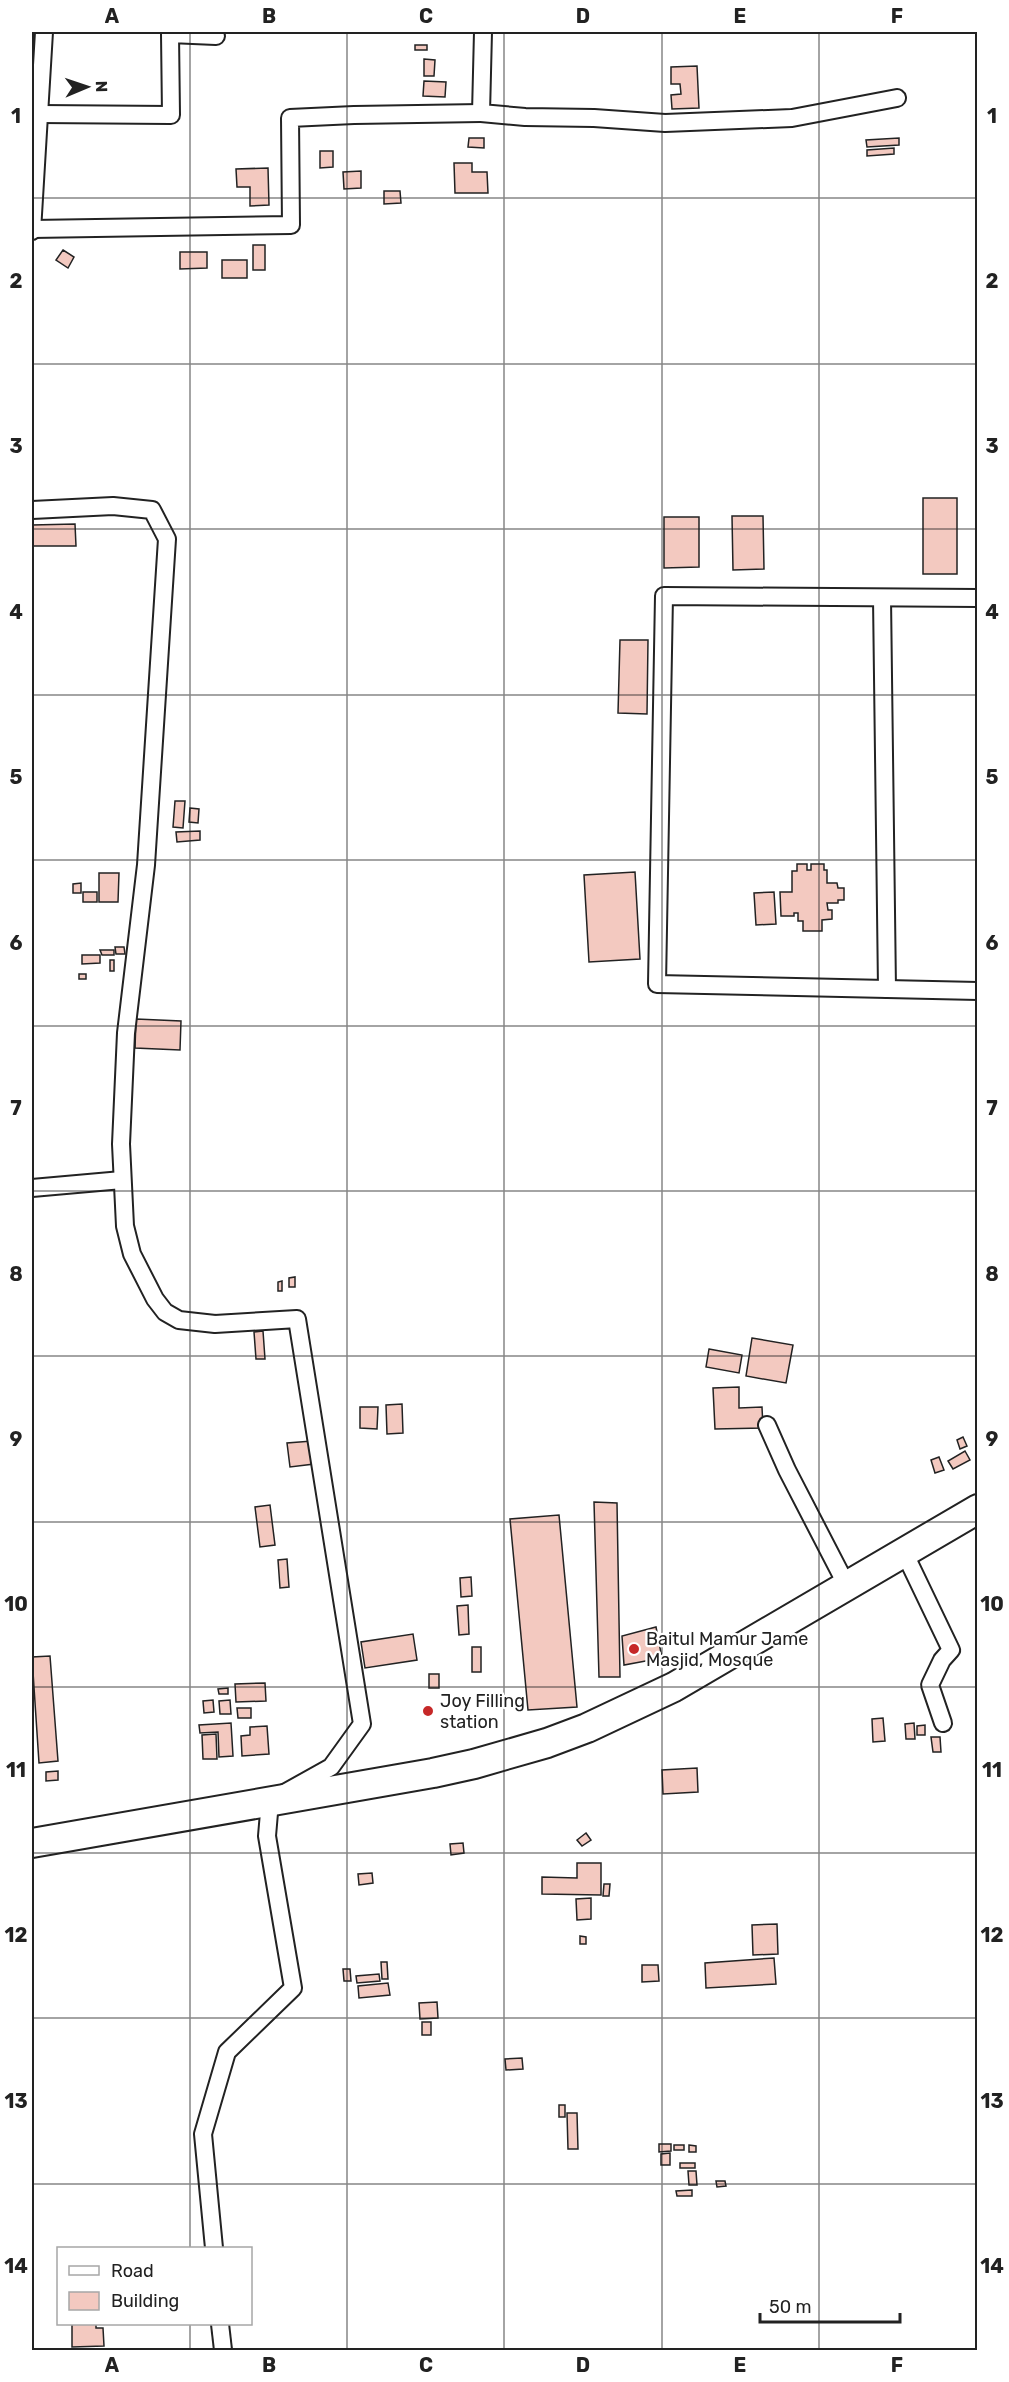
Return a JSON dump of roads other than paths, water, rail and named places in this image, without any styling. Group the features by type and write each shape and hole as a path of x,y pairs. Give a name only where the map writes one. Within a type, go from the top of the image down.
{"highway":[{"path":"32,1844 433,1773 493,1759 557,1739 596,1724 674,1687 978,1509"}],"street":[{"path":"44,32 32,230 291,225 290,118 481,113 665,123 792,118 897,98"},
{"path":"481,113 483,32"},
{"path":"39,114 171,115 170,34 216,36"},
{"path":"32,510 113,506 152,510 167,539 146,865 126,1033 122,1180 125,1226 132,1254 155,1299 165,1312 179,1320 198,1323 297,1318 362,1724 331,1767 270,1801 267,1836 293,1988 227,2052 203,2134 214,2247"},
{"path":"978,598 664,596 657,984 978,991"},
{"path":"882,598 887,989"},
{"path":"32,1188 122,1180"},
{"path":"768,1425 787,1470 848,1586"},
{"path":"904,1552 951,1650 942,1660 930,1685 943,1723"},
{"path":"220,2325 223,2350"}],"place":[{"name":"Baitul Mamur Jame Masjid, Mosque","path":"634,1649"},
{"name":"Joy Filling station","path":"428,1711"}]}
